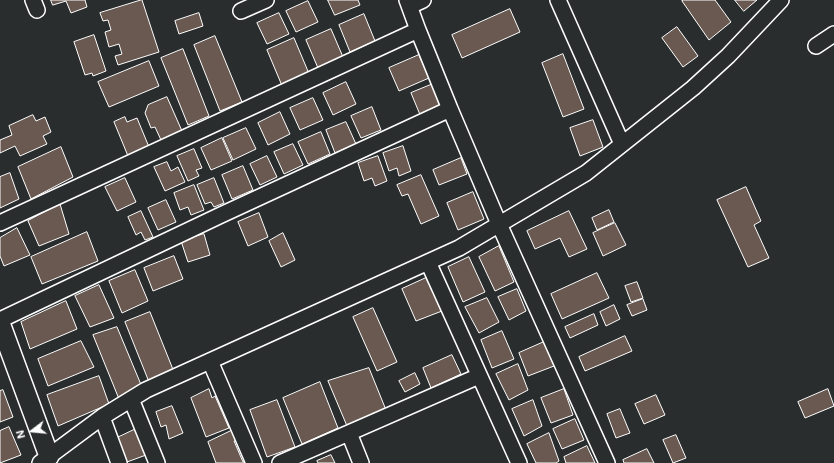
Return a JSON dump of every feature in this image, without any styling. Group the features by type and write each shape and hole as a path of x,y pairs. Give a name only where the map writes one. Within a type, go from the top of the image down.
{"street":[{"path":"241,11 266,0"},
{"path":"558,0 622,144"},
{"path":"0,323 45,460 102,417 146,390 459,248 586,173 693,88 728,56 781,0"},
{"path":"413,2 418,30 450,109 499,224 607,463"},
{"path":"0,223 418,30"},
{"path":"816,46 834,34"},
{"path":"0,320 221,214 450,109"},
{"path":"428,262 519,463"},
{"path":"210,361 254,463"},
{"path":"280,463 480,376"},
{"path":"131,399 157,463"},
{"path":"102,417 119,463"},
{"path":"349,433 361,463"}],"building":[{"path":"51,0 85,0 87,7 71,13 66,1 53,5"},
{"path":"142,0 159,52 118,65 115,56 122,54 119,44 109,47 105,32 111,30 108,20 103,21 100,13"},
{"path":"328,0 358,0 360,5 335,15"},
{"path":"715,0 731,22 709,40 682,1"},
{"path":"735,0 757,0 744,11"},
{"path":"308,1 318,22 296,32 286,11"},
{"path":"510,9 520,32 462,58 452,35"},
{"path":"199,13 203,26 179,34 175,21"},
{"path":"279,13 289,34 267,44 257,23"},
{"path":"364,14 375,41 350,52 339,25"},
{"path":"677,27 698,56 683,67 662,38"},
{"path":"331,29 343,57 318,68 306,40"},
{"path":"94,35 106,71 93,76 92,73 85,75 74,42"},
{"path":"215,36 242,102 220,111 194,45"},
{"path":"294,38 310,76 283,88 267,50"},
{"path":"183,49 209,116 188,125 161,58"},
{"path":"563,54 584,109 563,117 542,63"},
{"path":"419,55 429,78 399,91 389,68"},
{"path":"149,61 159,86 109,107 98,82"},
{"path":"346,82 356,104 333,115 323,93"},
{"path":"433,84 443,107 421,117 411,93"},
{"path":"167,97 182,131 161,140 155,127 151,128 145,113 148,105"},
{"path":"313,98 323,120 300,130 290,108"},
{"path":"372,107 381,130 361,138 351,116"},
{"path":"280,112 290,134 268,145 258,123"},
{"path":"33,115 36,121 45,117 51,132 43,136 47,144 20,156 15,146 0,153 0,140 12,135 9,126"},
{"path":"125,117 127,122 137,118 149,147 128,156 114,122"},
{"path":"593,120 603,147 580,156 570,128"},
{"path":"346,122 356,144 335,153 326,130"},
{"path":"246,128 256,149 233,160 223,138"},
{"path":"321,132 330,154 308,164 298,142"},
{"path":"222,138 232,161 211,170 201,148"},
{"path":"293,144 303,165 284,174 274,152"},
{"path":"403,146 411,171 399,176 397,168 389,171 383,153"},
{"path":"61,147 73,177 31,199 18,167"},
{"path":"194,149 202,168 196,170 199,176 188,181 177,156"},
{"path":"267,156 277,177 260,185 250,164"},
{"path":"378,156 387,181 375,186 372,178 364,181 358,163"},
{"path":"461,158 467,174 439,185 433,170"},
{"path":"167,162 171,171 178,167 185,182 165,191 154,167"},
{"path":"243,166 253,190 232,199 222,175"},
{"path":"10,173 19,199 0,208 0,177"},
{"path":"421,175 439,216 421,224 408,194 402,196 397,185"},
{"path":"125,178 136,202 117,211 105,187"},
{"path":"214,178 224,203 214,207 211,202 205,204 197,185"},
{"path":"194,185 204,210 191,215 188,207 180,210 174,193"},
{"path":"746,187 761,221 754,225 769,258 748,267 717,200"},
{"path":"473,192 484,219 458,230 447,203"},
{"path":"166,200 176,222 158,230 148,208"},
{"path":"60,204 69,234 39,246 28,221"},
{"path":"609,210 614,222 597,230 592,218"},
{"path":"141,211 153,237 145,240 141,232 136,235 128,217"},
{"path":"569,211 587,249 569,257 560,238 535,249 527,231"},
{"path":"259,213 268,237 248,246 238,222"},
{"path":"615,223 626,245 603,256 593,233"},
{"path":"17,228 30,255 4,266 0,256 0,238"},
{"path":"87,232 98,261 42,284 31,257"},
{"path":"283,233 295,260 281,267 269,241"},
{"path":"204,234 210,255 188,262 181,241"},
{"path":"499,246 514,282 495,291 479,257"},
{"path":"174,256 183,279 153,291 144,268"},
{"path":"469,257 485,292 463,302 448,267"},
{"path":"135,270 148,301 122,313 109,281"},
{"path":"597,273 609,298 562,319 551,294"},
{"path":"426,278 442,311 416,321 402,289"},
{"path":"637,282 643,298 631,302 625,286"},
{"path":"99,285 114,318 90,327 75,296"},
{"path":"517,289 526,311 509,320 498,297"},
{"path":"487,298 499,322 479,333 465,307"},
{"path":"643,299 647,310 632,316 627,305"},
{"path":"66,301 77,329 30,349 21,322"},
{"path":"614,305 620,319 606,326 600,312"},
{"path":"373,308 397,362 377,371 353,317"},
{"path":"150,312 174,372 149,382 125,322"},
{"path":"594,314 598,325 570,338 565,327"},
{"path":"117,327 142,387 119,399 93,335"},
{"path":"502,331 514,359 492,368 481,340"},
{"path":"625,336 632,351 585,371 579,357"},
{"path":"81,341 94,367 48,386 38,359"},
{"path":"544,342 554,366 528,376 519,353"},
{"path":"452,355 461,374 431,388 423,368"},
{"path":"518,364 528,390 509,400 496,374"},
{"path":"369,368 386,410 347,426 328,381"},
{"path":"415,373 420,384 405,392 399,381"},
{"path":"99,376 109,404 58,426 47,395"},
{"path":"320,382 338,428 302,444 283,398"},
{"path":"209,389 212,398 215,396 229,428 206,437 191,398"},
{"path":"564,389 573,415 551,423 541,398"},
{"path":"828,389 834,406 805,418 798,402"},
{"path":"3,390 13,417 0,422 0,391"},
{"path":"656,395 665,415 644,424 635,404"},
{"path":"277,400 295,447 267,457 250,410"},
{"path":"533,400 542,426 524,436 512,409"},
{"path":"172,406 183,433 169,439 166,425 161,427 156,412"},
{"path":"620,409 630,433 616,438 607,414"},
{"path":"575,419 584,440 562,449 553,429"},
{"path":"9,427 21,455 0,463 0,431"},
{"path":"136,429 146,455 127,462 117,438"},
{"path":"233,430 237,440 234,441 243,462 247,461 248,463 216,463 208,442"},
{"path":"549,433 559,461 556,463 536,463 527,444"},
{"path":"676,435 686,458 673,463 663,440"},
{"path":"587,446 595,463 566,463 564,457"},
{"path":"647,449 654,463 624,463 623,460"},
{"path":"331,455 335,463 318,463 317,461"}]}
